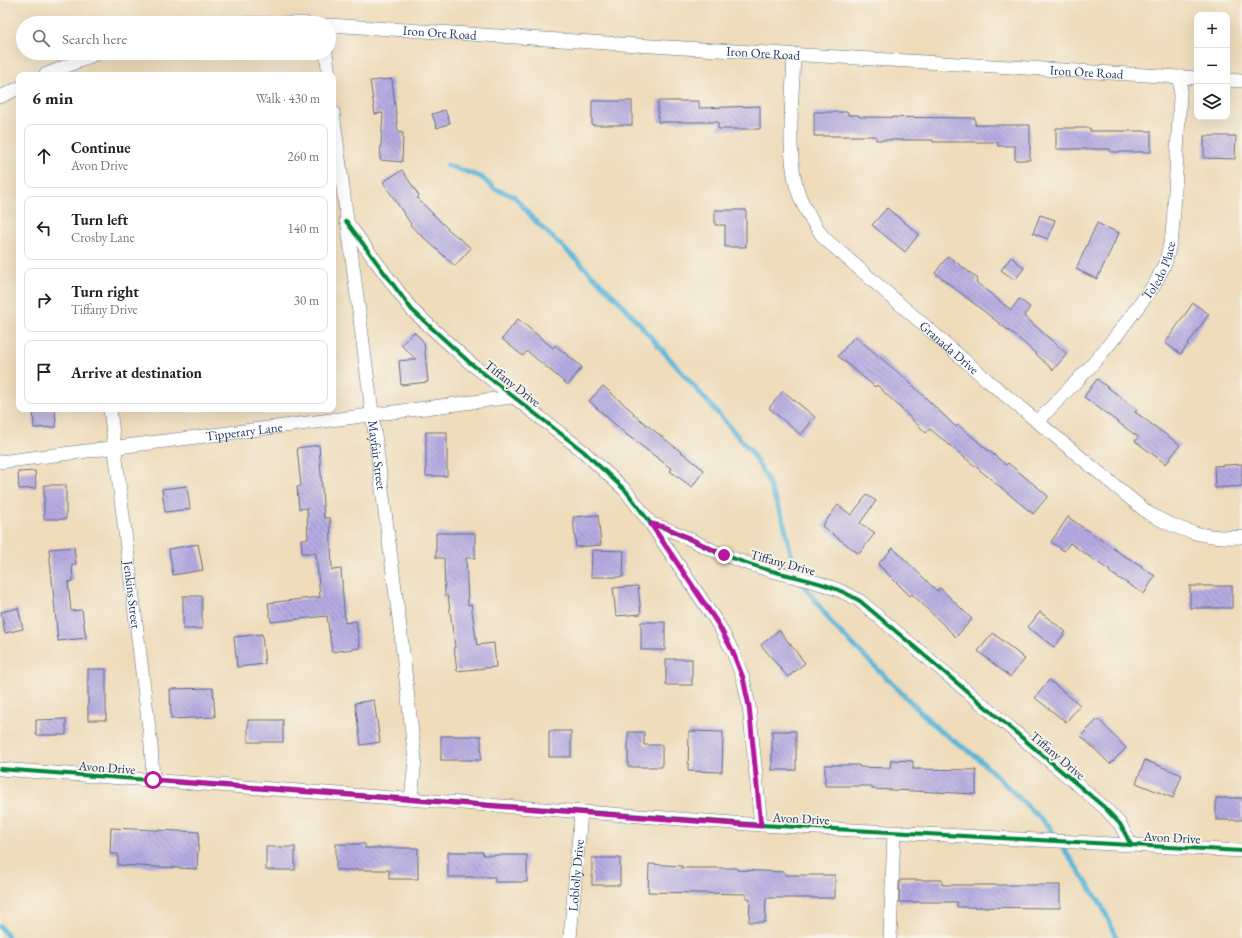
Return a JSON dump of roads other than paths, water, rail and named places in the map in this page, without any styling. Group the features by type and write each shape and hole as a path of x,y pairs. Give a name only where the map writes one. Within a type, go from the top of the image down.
{"street":[{"name":"Iron Ore Road","path":"336,24 1194,78"},
{"name":"Granada Drive","path":"794,54 791,158 794,180 811,221 824,238 840,254 1037,422 1153,516 1171,526 1197,535 1224,538 1242,537"},
{"path":"56,72 83,60"},
{"path":"327,60 328,72"},
{"name":"Toledo Place","path":"1037,422 1075,383 1116,336 1155,284 1166,261 1172,236 1174,216 1181,77"},
{"path":"1230,80 1242,81"},
{"path":"0,97 16,89"},
{"name":"Mayfair Street","path":"336,137 400,627 415,760 411,800"},
{"name":"Tiffany Drive","path":"346,221 412,310 469,362 583,451 626,491 651,524 665,527 700,545 750,564 844,590 860,600 1104,807 1120,824 1131,845"},
{"name":"Tipperary Lane","path":"0,462 512,397"},
{"name":"Jenkins Street","path":"110,412 151,746 153,780"},
{"path":"651,524 718,624 732,650 743,678 749,706 761,826"},
{"name":"Avon Drive","path":"0,769 761,826 1242,851"},
{"name":"Loblolly Drive","path":"570,938 581,812"},
{"path":"890,938 894,833"}],"waterway":[{"path":"447,165 481,177 495,189 514,196 536,222 620,302 750,450 767,479 783,519 796,575"},
{"path":"801,581 834,626 939,730 978,758 1049,827 1101,904 1117,938"},
{"path":"0,926 9,938"}]}
